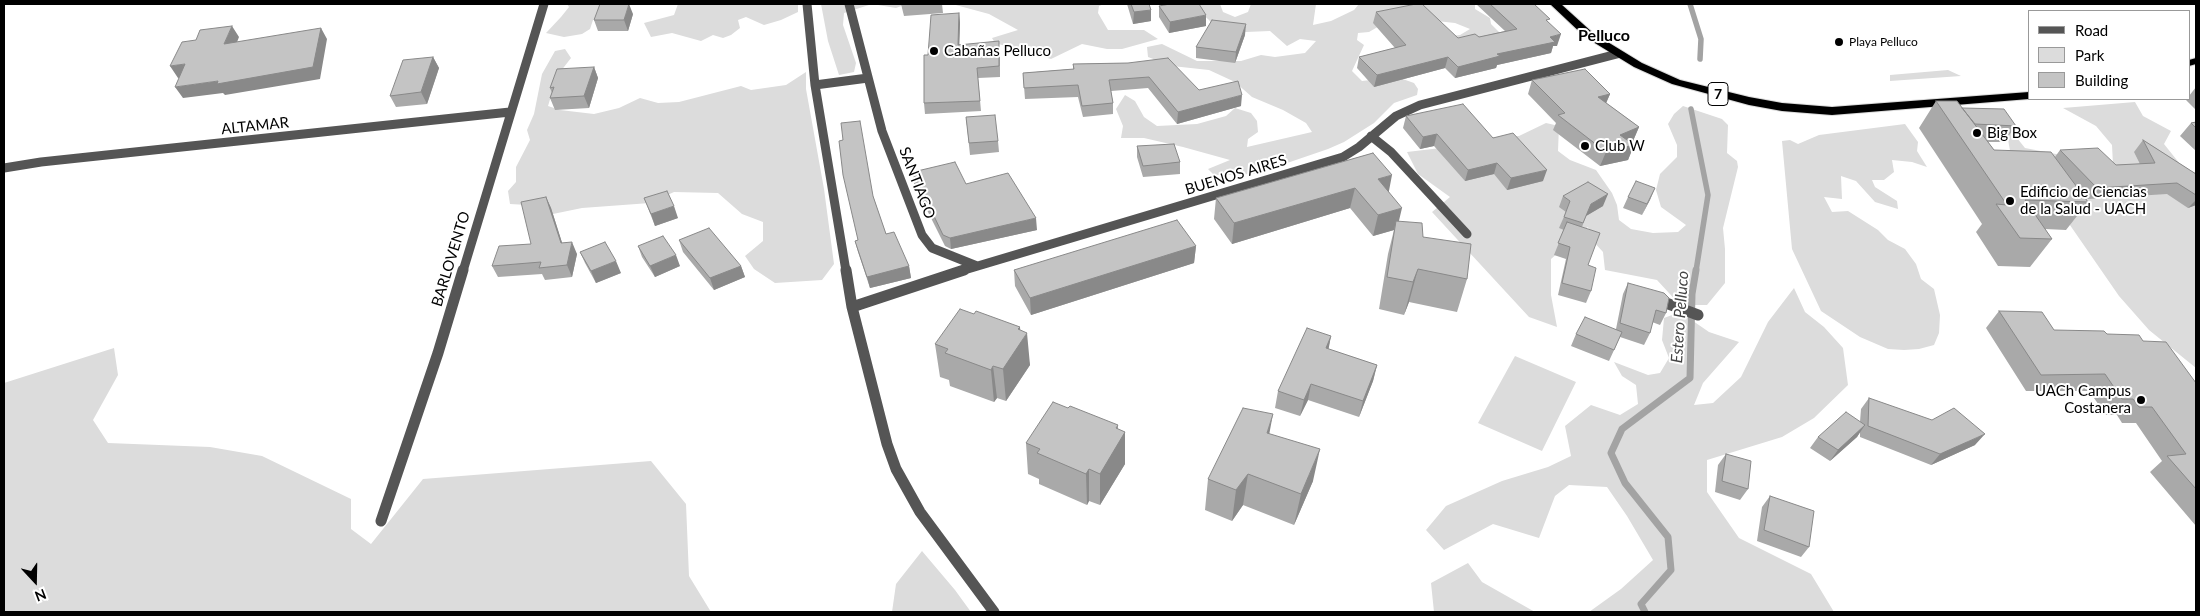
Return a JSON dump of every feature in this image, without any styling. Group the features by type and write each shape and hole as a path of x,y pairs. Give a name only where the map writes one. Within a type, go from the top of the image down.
{"highway":[{"name":"7","path":"1554,4 1589,35 1617,54 1650,71 1692,87 1749,101 1799,109 1848,110 2028,95"}],"street":[{"name":"BARLOVENTO","path":"381,521 438,353 544,4"},
{"path":"807,4 815,85 852,307 887,444 896,468 920,512 994,612"},
{"name":"SANTIAGO","path":"850,4 882,130 922,235 932,248 977,266"},
{"name":"BUENOS AIRES","path":"852,307 977,266 1344,157 1396,116 1420,105 1617,54"},
{"path":"815,85 868,78"},
{"name":"ALTAMAR","path":"4,168 41,162 510,112"},
{"path":"1371,136 1391,152 1467,234"},
{"path":"1666,303 1698,315"}],"green space":[{"path":"567,4 616,4 604,9 593,20 590,29 582,34 564,37 546,33 569,7"},
{"path":"678,4 798,4 798,12 764,25 746,17 738,20 740,28 723,38 713,35 701,41 672,33 651,37 644,23 674,15"},
{"path":"821,4 872,4 844,13 843,25 856,63 854,72 839,75 828,41"},
{"path":"872,4 907,4 896,8"},
{"path":"952,4 1104,4 1099,6 1098,13 1108,30 1144,30 1158,39 1122,49 1107,49 1082,44 1051,59 995,43 992,38 1018,30 989,14"},
{"path":"1191,4 1220,4 1223,12 1235,17 1248,12 1251,4 1316,4 1313,25 1331,21 1354,10 1359,4 1475,4 1475,9 1490,18 1491,24 1503,36 1499,48 1432,38 1460,35 1470,29 1455,23 1409,18 1381,25 1369,32 1358,33 1357,40 1364,45 1352,71 1362,81 1397,77 1414,83 1418,89 1417,95 1394,103 1374,123 1344,142 1328,149 1255,174 1214,175 1208,169 1230,160 1144,138 1121,138 1123,126 1116,109 1125,95 1135,101 1144,117 1157,126 1197,124 1226,116 1235,108 1251,113 1257,121 1258,132 1248,139 1247,147 1312,132 1306,123 1283,110 1252,97 1235,82 1209,70 1172,66 1148,57 1147,47 1162,44 1197,61 1241,61 1261,55 1275,57 1305,53 1316,41 1300,39 1287,46 1270,31 1217,30"},
{"path":"565,49 571,58 557,76 548,106 560,110 594,114 619,108 640,98 658,103 679,102 741,86 751,90 786,85 806,72 806,89 824,189 834,264 822,280 775,283 754,269 745,256 763,241 763,222 742,214 718,193 674,192 650,203 582,208 548,215 528,205 510,204 508,191 516,182 516,167 530,140 527,130 534,114 542,74 555,51"},
{"path":"1948,70 1961,76 1890,81 1890,75"},
{"path":"2135,102 2143,116 2171,131 2164,144 2196,184 2196,368 2149,330 2119,296 2063,215 2011,156 2005,123 2025,148 2113,165 2112,145 2096,126 2063,108"},
{"path":"1683,106 1722,119 1728,125 1727,153 1737,161 1738,167 1723,228 1725,283 1707,305 1680,305 1657,280 1605,270 1603,252 1592,240 1588,227 1551,259 1551,295 1557,327 1529,317 1432,212 1450,197 1418,174 1407,152 1466,145 1493,137 1519,136 1546,123 1559,126 1558,151 1570,160 1596,170 1612,193 1617,205 1619,220 1631,229 1653,233 1678,232 1686,225 1661,207 1656,190 1660,174 1677,157 1677,145 1668,124 1674,114"},
{"path":"1905,124 1918,142 1917,151 1927,167 1912,162 1892,160 1894,172 1884,180 1872,180 1875,187 1897,201 1898,209 1875,202 1856,181 1841,176 1842,199 1824,197 1832,212 1848,211 1878,230 1888,240 1905,249 1916,264 1921,279 1934,289 1940,315 1939,333 1934,345 1904,350 1888,349 1860,337 1821,311 1792,249 1782,141 1790,140 1798,144 1819,135"},
{"path":"1794,288 1805,312 1824,327 1843,348 1848,385 1814,418 1782,437 1707,460 1707,492 1739,538 1811,574 1834,612 1589,612 1621,589 1653,560 1607,487 1569,485 1555,496 1539,538 1493,524 1444,550 1426,530 1446,506 1502,481 1548,467 1571,456 1565,426 1591,405 1620,415 1638,404 1636,385 1622,376 1614,362 1648,375 1660,373 1669,358 1662,340 1664,318 1680,312 1709,332 1739,342 1703,383 1694,405 1713,403 1741,377 1768,322"},
{"path":"114,348 118,375 93,420 108,443 210,447 262,456 351,499 351,529 371,544 423,479 651,461 686,504 689,576 711,612 4,612 4,383"},
{"path":"1515,356 1576,382 1542,451 1478,423"},
{"path":"922,551 971,612 892,612 896,584"},
{"path":"1468,563 1482,582 1535,612 1434,612 1431,583"}],"building":[{"path":"600,4 629,4 624,20 594,20"},
{"path":"1131,4 1149,4 1151,10 1134,12"},
{"path":"1199,4 1206,15 1170,22 1159,6"},
{"path":"1422,4 1458,38 1475,34 1479,37 1517,29 1490,4 1534,4 1550,19 1546,20 1561,34 1550,37 1555,42 1497,54 1500,56 1458,67 1448,57 1377,75 1359,57 1406,45 1376,12"},
{"path":"959,13 958,45 999,41 999,66 977,68 980,101 924,103 924,55 928,55 931,15"},
{"path":"1212,20 1246,24 1236,52 1196,47"},
{"path":"232,26 224,44 321,28 313,67 217,84 218,81 175,87 185,64 170,66 182,42 196,40 200,30"},
{"path":"433,57 421,92 390,96 403,60"},
{"path":"1168,58 1199,90 1238,81 1242,95 1178,112 1149,77 1109,80 1113,103 1082,106 1078,85 1024,88 1023,73 1074,69 1073,64 1128,63"},
{"path":"594,67 584,96 550,98 554,87 550,88 557,69"},
{"path":"1585,69 1610,94 1598,97 1639,127 1620,135 1634,145 1606,152 1558,115 1565,113 1532,80"},
{"path":"1936,101 1957,101 1994,150 2051,152 2088,202 2025,200 2052,239 2020,238 1996,204 2007,205"},
{"path":"1463,104 1493,138 1513,133 1547,170 1511,178 1497,163 1468,170 1437,134 1423,137 1406,116"},
{"path":"1962,108 2004,109 2016,126 1975,124"},
{"path":"995,115 998,141 969,143 966,117"},
{"path":"860,121 873,196 886,234 894,232 909,266 867,277 855,241 858,240 843,175 839,141 843,140 841,123"},
{"path":"2143,140 2196,174 2196,195 2177,183 2097,188 2060,150 2098,148 2116,165 2155,163"},
{"path":"1174,144 1180,162 1143,166 1137,146"},
{"path":"1373,153 1392,175 1378,179 1402,208 1378,215 1355,188 1234,223 1216,198"},
{"path":"955,162 966,184 1008,173 1036,218 950,238 943,235 913,172"},
{"path":"1636,181 1655,188 1647,204 1628,197"},
{"path":"1588,182 1608,194 1591,204 1583,223 1564,217 1570,201 1563,196"},
{"path":"667,191 674,206 651,214 644,198"},
{"path":"546,197 561,243 572,242 567,265 539,268 541,262 492,266 499,246 531,244 521,202"},
{"path":"1177,220 1196,246 1030,298 1014,270"},
{"path":"1396,221 1422,223 1423,237 1471,244 1467,279 1418,269 1413,282 1387,277"},
{"path":"1567,222 1600,233 1588,265 1596,268 1591,291 1562,283 1570,247 1558,243"},
{"path":"709,228 741,266 710,278 679,240"},
{"path":"663,236 676,255 650,266 638,246"},
{"path":"605,242 616,261 591,271 580,252"},
{"path":"1628,283 1664,293 1669,298 1666,313 1656,310 1650,333 1620,323"},
{"path":"960,309 974,314 976,311 1020,327 1018,329 1027,333 1003,369 993,366 991,370 945,353 948,349 935,344"},
{"path":"1999,311 2042,312 2054,330 2104,331 2107,334 2139,335 2143,341 2166,342 2196,383 2196,489 2167,456 2186,454 2152,407 2139,407 2133,399 2122,399 2105,374 2041,375"},
{"path":"1585,317 1622,332 1614,350 1576,334"},
{"path":"1307,328 1331,336 1326,348 1377,365 1363,401 1311,384 1304,400 1278,391"},
{"path":"1869,398 1932,420 1954,408 1985,434 1940,454 1868,426"},
{"path":"1053,402 1068,408 1070,406 1118,425 1116,428 1125,432 1100,474 1089,469 1086,474 1037,453 1040,449 1026,443"},
{"path":"1243,408 1273,414 1267,433 1320,449 1301,494 1248,474 1236,490 1208,479"},
{"path":"1846,412 1865,425 1838,450 1818,437"},
{"path":"1726,454 1751,461 1748,489 1722,481"},
{"path":"1770,496 1814,511 1809,547 1764,530"}],"waterway":[{"name":"Estero Pelluco","path":"1690,4 1701,39 1700,59"},
{"name":"Estero Pelluco","path":"1691,109 1708,195 1696,271"},
{"name":"Estero Pelluco","path":"1645,612 1641,604 1671,570 1668,537 1625,483 1611,453 1622,429 1690,378 1692,294 1696,270"}],"place":[{"name":"Playa Pelluco","path":"1839,42"},
{"name":"Cabañas Pelluco","path":"934,51"},
{"name":"Big Box","path":"1977,133"},
{"name":"Club W","path":"1585,146"},
{"name":"Edificio de Ciencias de la Salud - UACH","path":"2010,201"},
{"name":"UACh Campus Costanera","path":"2141,400"}],"district":[{"name":"Pelluco","path":"1604,36"}]}
